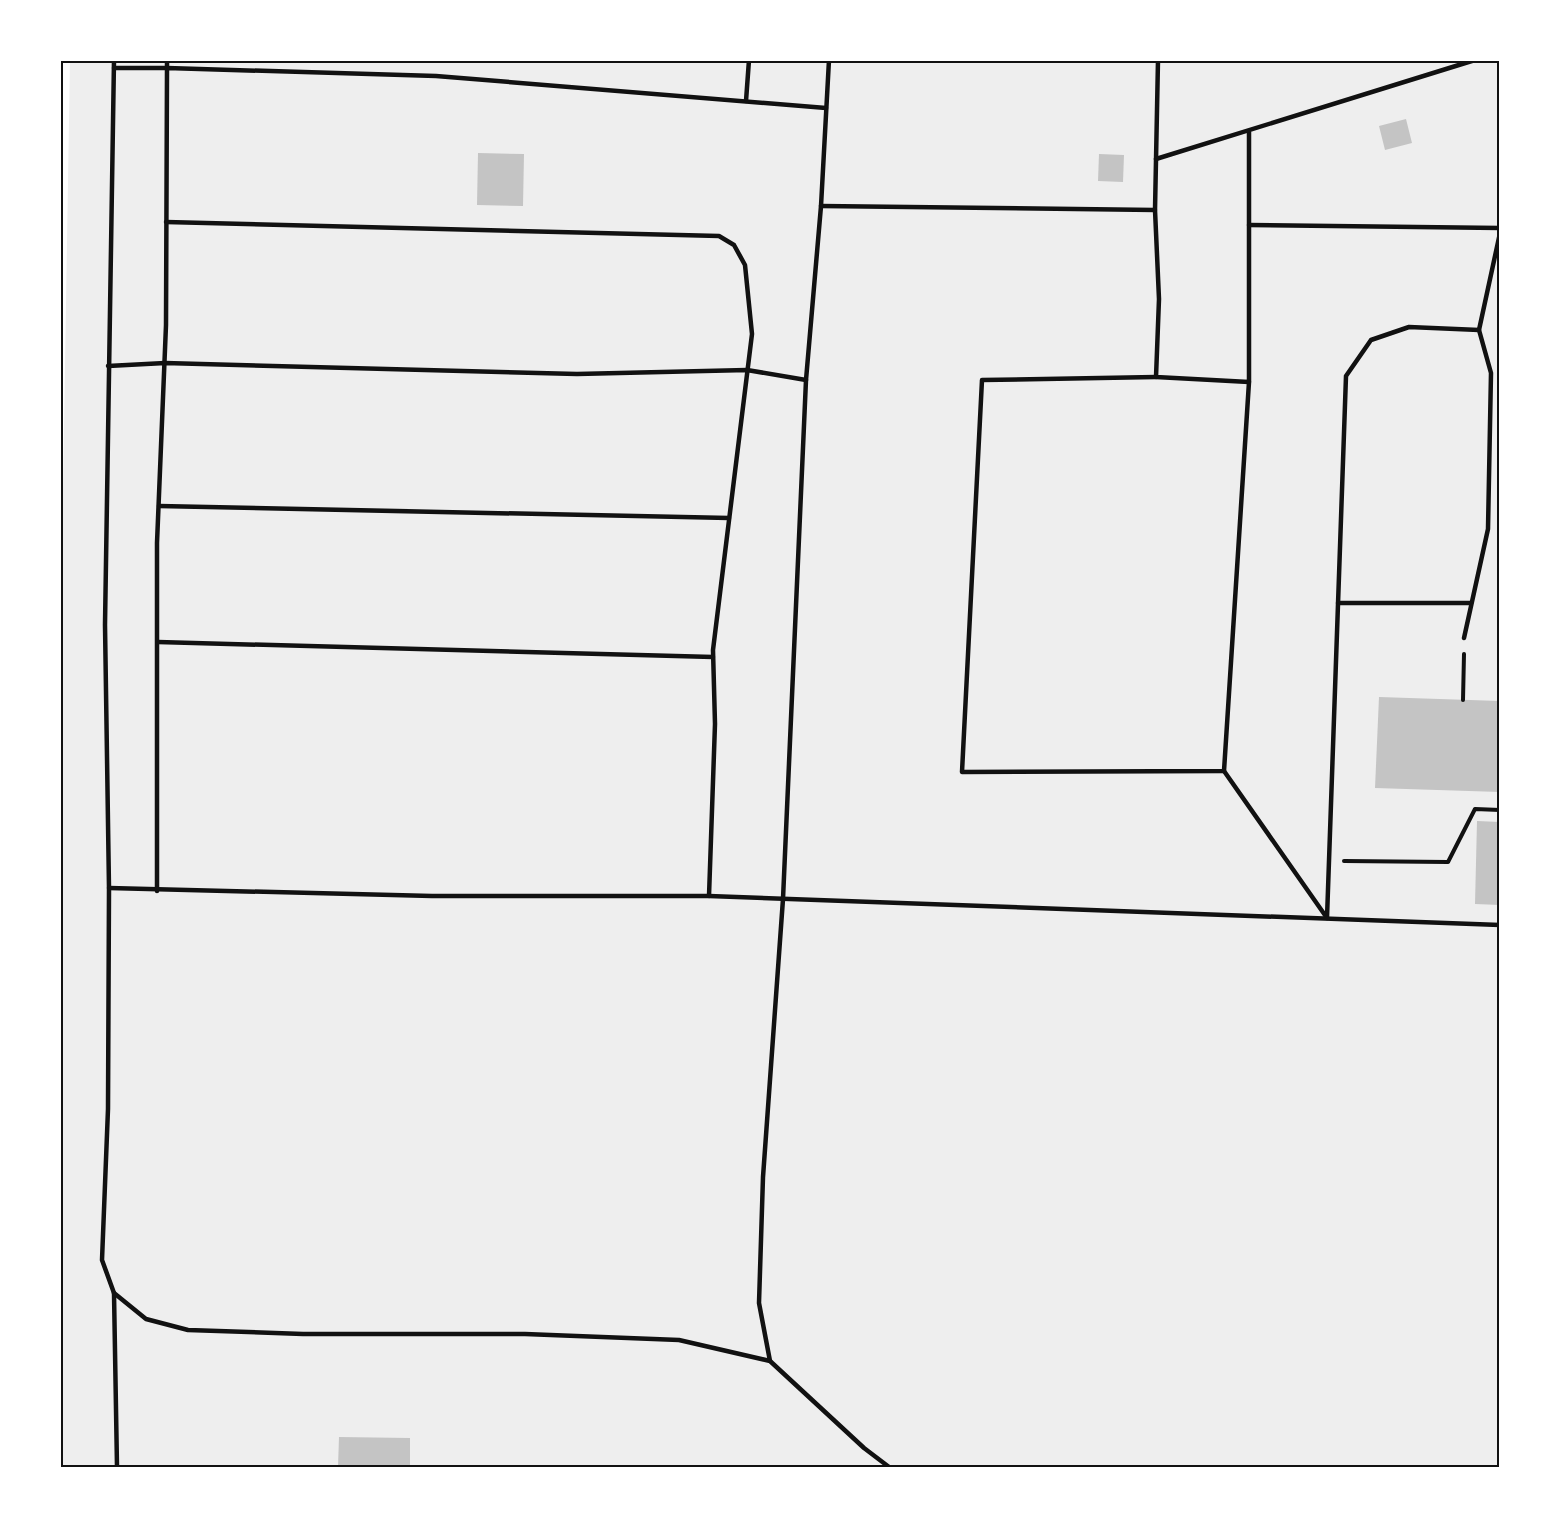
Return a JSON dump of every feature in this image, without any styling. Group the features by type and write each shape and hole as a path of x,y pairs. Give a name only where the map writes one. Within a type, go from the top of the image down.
{"lane":[{"path":"114,60 105,625 109,888 108,1109 102,1260 114,1293 117,1467"},
{"path":"157,891 159,506 165,363 167,60"},
{"path":"746,100 749,60"},
{"path":"770,1361 759,1303 766,1133 783,899 806,380 821,206 829,60"},
{"path":"1156,377 1159,299 1155,210 1158,60"},
{"path":"1156,159 1475,60"},
{"path":"114,68 436,76 826,108"},
{"path":"1249,132 1249,382 1224,771 1327,918"},
{"path":"821,206 1155,210"},
{"path":"166,222 719,236 734,244 745,265 752,334 713,657 715,724 710,896"},
{"path":"1249,225 1500,228"},
{"path":"1464,638 1488,529 1491,373 1479,330 1500,233"},
{"path":"1327,918 1347,376 1371,340 1409,327 1479,330"},
{"path":"108,366 165,363 577,374 747,370 806,380"},
{"path":"1224,771 962,772 982,380 1156,377 1249,382"},
{"path":"159,506 729,518"},
{"path":"1338,603 1470,603"},
{"path":"158,642 713,657"},
{"path":"109,888 157,891 432,896 710,896 1500,925"},
{"path":"114,1293 146,1319 188,1330 249,1333 525,1334 679,1340 770,1361 864,1448 889,1467"}],"path":[{"path":"1463,700 1464,638"},
{"path":"1329,862 1448,862 1475,809 1500,810"}],"shaded area":[{"path":"70,60 1500,60 1500,1467 60,1467 60,672"}],"building":[{"path":"1406,119 1412,143 1385,150 1379,126"},
{"path":"478,153 524,154 523,206 477,205"},
{"path":"1099,154 1124,155 1123,182 1098,181"},
{"path":"1379,697 1500,701 1500,792 1375,788"},
{"path":"1477,821 1500,822 1500,905 1475,904"},
{"path":"339,1437 410,1438 410,1467 338,1467"}]}
